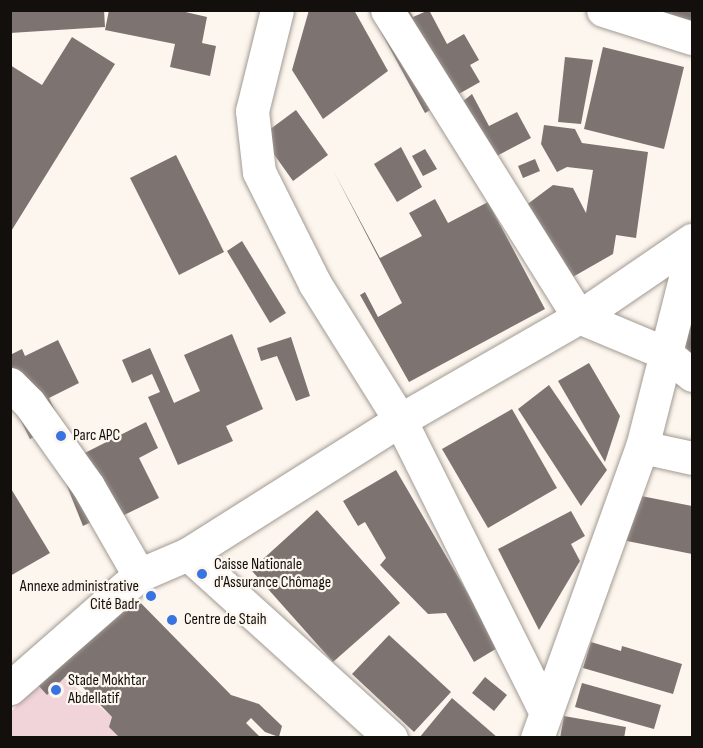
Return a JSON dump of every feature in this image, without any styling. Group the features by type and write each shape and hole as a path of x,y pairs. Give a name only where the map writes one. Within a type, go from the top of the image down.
{"street":[{"path":"277,10 252,111 258,172 315,284 400,420 541,724"},
{"path":"387,10 579,317 665,353 693,375"},
{"path":"603,10 693,38"},
{"path":"10,688 139,575 188,554 400,420 579,317 693,240"},
{"path":"541,724 642,447 693,251"},
{"path":"10,384 29,403 88,486 139,575"},
{"path":"642,447 693,458"},
{"path":"188,554 391,738"}],"shaded area":[{"name":"Stade Mokhtar Abdellatif","path":"52,668 137,737 11,737 10,713"}],"building":[{"path":"10,10 104,10 105,27 10,33"},
{"path":"109,10 177,10 207,17 202,43 216,46 210,76 170,67 175,44 105,30"},
{"path":"309,10 354,10 388,71 323,119 292,70"},
{"path":"369,10 409,10 413,17 429,10 447,44 464,34 479,60 470,65 480,82 425,113"},
{"path":"656,10 692,10 692,21"},
{"path":"72,37 115,64 10,233 10,65 42,85"},
{"path":"603,47 684,67 664,149 584,129"},
{"path":"565,57 593,60 581,124 558,122"},
{"path":"472,94 489,126 517,112 531,138 493,158 457,106"},
{"path":"296,110 328,155 293,181 261,136"},
{"path":"544,125 575,129 582,143 648,152 636,238 616,235 613,254 571,278 525,206 553,185 573,188 586,213 593,170 567,167 557,172 541,144"},
{"path":"401,147 422,187 397,202 374,164"},
{"path":"425,149 437,169 423,176 412,156"},
{"path":"176,155 224,252 179,275 130,178"},
{"path":"535,159 540,171 523,178 518,166"},
{"path":"334,172 380,258 422,236 409,213 435,199 448,223 488,202 545,309 409,382 360,295 365,292 378,317 402,303"},
{"path":"242,241 286,313 270,323 227,251"},
{"path":"692,304 692,355 682,343"},
{"path":"232,334 263,409 226,426 233,441 178,465 148,397 160,392 152,374 132,383 122,360 150,348 174,403 200,391 184,355"},
{"path":"291,337 310,396 296,401 277,356 261,361 257,348"},
{"path":"58,340 79,383 49,398 61,423 30,439 10,399 10,355 22,349 25,356"},
{"path":"589,363 620,416 605,462 558,381"},
{"path":"549,385 607,470 581,506 518,409"},
{"path":"512,409 557,488 488,528 442,449"},
{"path":"146,422 158,448 139,458 159,498 116,519 111,512 83,526 59,466"},
{"path":"396,470 499,647 474,662 446,613 428,614 380,565 386,558 365,522 358,526 343,501"},
{"path":"10,487 50,553 10,576"},
{"path":"631,494 692,506 692,554 622,540"},
{"path":"317,510 400,603 333,662 251,570"},
{"path":"571,511 585,536 571,544 580,561 539,630 498,549"},
{"path":"131,593 231,695 259,704 282,726 279,737 265,732 251,718 246,723 261,738 120,738 109,727 112,717 69,673 47,695 38,685"},
{"path":"389,635 451,692 414,732 352,674"},
{"path":"591,642 621,651 622,646 682,664 673,694 583,668"},
{"path":"485,677 507,695 494,711 472,693"},
{"path":"582,683 661,705 654,729 575,707"},
{"path":"452,698 498,738 419,738"},
{"path":"564,716 626,727 624,738 560,738"}],"place":[{"name":"Parc APC","path":"61,436"},
{"name":"Caisse Nationale d'Assurance Chômage","path":"202,574"},
{"name":"Annexe administrative Cité Badr","path":"151,596"},
{"name":"Centre de Staih","path":"172,620"},
{"name":"Stade Mokhtar Abdellatif","path":"56,690"}]}
